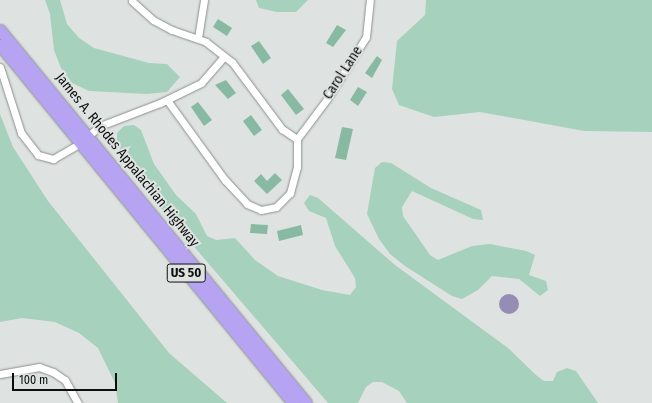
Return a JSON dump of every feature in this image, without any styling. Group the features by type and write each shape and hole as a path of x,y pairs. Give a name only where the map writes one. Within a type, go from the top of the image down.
{"highway":[{"name":"James A. Rhodes Appalachian Highway","path":"0,30 88,135 306,403"},
{"name":"James A. Rhodes Appalachian Highway","path":"0,45 79,144 293,403"}],"street":[{"path":"132,0 152,20 172,30 198,38 224,57 239,70 282,129 297,139 297,167 290,193 276,207 261,210 247,204 225,180 167,100"},
{"path":"198,38 204,0"},
{"name":"Carol Lane","path":"297,139 327,99 366,37 370,0"},
{"path":"0,67 17,123 25,140 38,154 46,159 57,158 79,144 88,135 114,119 167,100 204,81 224,57"},
{"path":"0,374 27,367 39,367 53,372 65,380 78,403"}],"green space":[{"path":"45,0 60,0 67,24 79,38 94,48 149,63 167,64 180,77 167,92 147,94 89,91 72,83 61,68 54,50 50,14"},
{"path":"256,0 308,0 296,12 277,12 259,8"},
{"path":"426,0 652,0 652,132 584,131 480,112 434,117 399,105 392,89 397,41 425,15"},
{"path":"0,114 13,147 48,201 169,353 227,403 118,403 115,383 98,348 79,333 55,322 22,318 0,322"},
{"path":"134,125 141,130 154,164 176,195 196,214 207,236 216,240 235,238 255,260 278,276 322,290 350,295 356,287 355,278 335,246 326,218 309,211 304,203 310,195 318,198 395,265 508,348 544,381 553,381 557,372 567,368 576,371 598,403 407,403 399,391 382,382 373,382 366,387 358,403 328,403 155,201 117,144 117,133 124,126"},
{"path":"382,162 391,163 431,188 481,210 483,220 473,219 412,191 402,207 403,216 430,255 438,260 472,246 490,244 526,251 535,255 529,275 546,281 548,290 540,296 519,279 492,276 478,290 462,299 452,296 405,266 390,254 379,239 367,214 375,168"}],"shaded area":[{"path":"509,294 516,297 519,304 516,311 509,314 502,311 499,304 502,297"}],"building":[{"path":"218,19 232,28 227,36 213,27"},
{"path":"337,25 346,30 333,47 326,43"},
{"path":"259,41 271,58 263,64 251,46"},
{"path":"377,56 382,60 372,78 365,73"},
{"path":"226,80 236,93 228,99 215,85"},
{"path":"358,87 367,92 358,106 350,100"},
{"path":"288,89 304,109 296,115 281,95"},
{"path":"198,102 212,120 204,126 191,107"},
{"path":"251,115 262,130 254,136 243,121"},
{"path":"342,127 353,129 346,160 335,158"},
{"path":"275,173 282,180 267,194 254,181 261,174 267,181"},
{"path":"251,224 268,225 267,234 250,233"},
{"path":"301,225 303,235 279,241 277,231"}]}
